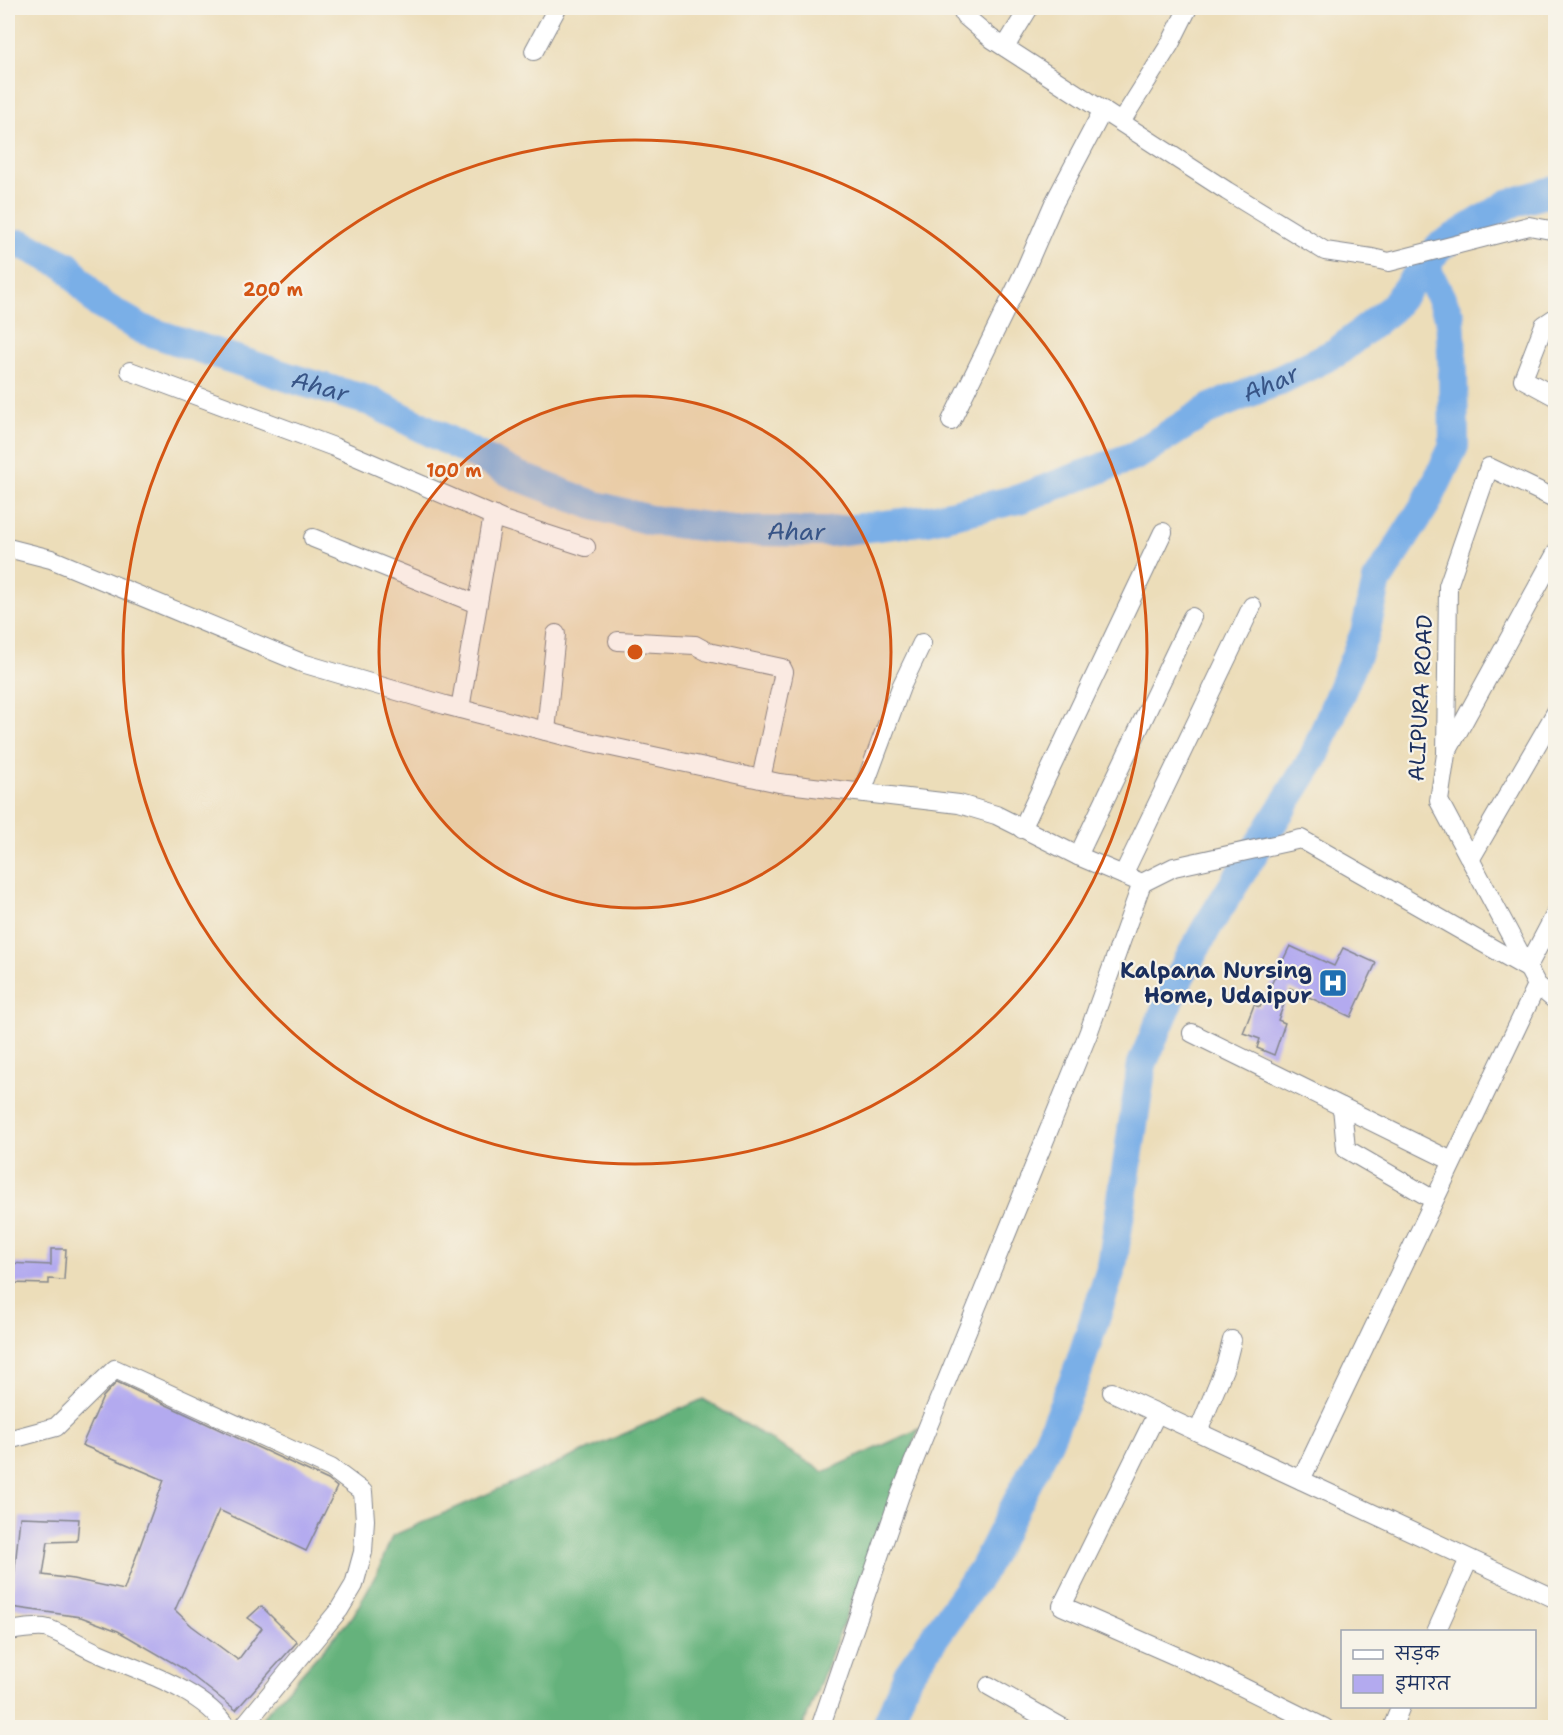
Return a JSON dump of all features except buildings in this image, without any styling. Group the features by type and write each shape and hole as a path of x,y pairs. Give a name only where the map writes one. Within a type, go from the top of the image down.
{"street":[{"path":"534,51 557,8"},
{"path":"961,8 965,16 992,39 1227,191 1325,251 1389,262 1529,226 1556,231"},
{"path":"1005,47 1029,8"},
{"path":"1121,122 1170,44 1188,8"},
{"path":"951,421 1024,272 1054,203 1103,110"},
{"path":"1556,318 1544,325 1523,379 1556,397"},
{"path":"130,371 334,447 493,515 586,547"},
{"name":"ALIPURA ROAD","path":"1556,499 1489,467 1448,586 1446,754 1439,801 1527,968 1537,985 1556,1001"},
{"path":"460,709 493,515"},
{"path":"1022,829 1163,532"},
{"path":"313,538 477,604"},
{"path":"8,548 51,559 302,663 460,709 584,741 779,783 959,804 996,815 1078,856 1142,883"},
{"path":"1446,754 1556,553"},
{"path":"1123,875 1252,606"},
{"path":"1078,856 1192,617"},
{"path":"546,731 556,634"},
{"path":"618,641 695,645 708,652 782,668 784,672 761,779"},
{"path":"862,792 901,687 922,643"},
{"path":"1470,860 1556,712"},
{"path":"820,1728 900,1495 1088,1034 1142,883 1174,867 1301,839 1527,968 1556,913"},
{"path":"1301,1480 1537,985"},
{"path":"1192,1033 1452,1161"},
{"path":"1342,1107 1346,1149 1434,1200"},
{"path":"1198,1432 1226,1364 1232,1340"},
{"path":"8,1440 56,1427 116,1369 331,1468 363,1492 365,1520 363,1552 354,1585 339,1610 242,1728"},
{"path":"1112,1392 1556,1599"},
{"path":"1157,1413 1062,1606 1210,1671 1325,1728"},
{"path":"1437,1630 1469,1559"},
{"path":"8,1631 46,1628 97,1653 167,1682 208,1706 227,1728"},
{"path":"989,1686 1063,1728"},
{"path":"1392,1728 1401,1708"}],"green space":[{"path":"703,1399 824,1472 919,1429 803,1727 258,1728 259,1721 353,1616 378,1571 392,1536"}],"waterway":[{"name":"Ahar","path":"8,245 22,244 67,266 99,304 142,329 300,381 370,401 518,476 593,505 650,520 741,531 828,532 927,520 1019,499 1137,455 1211,408 1280,380 1337,352 1391,309 1439,247 1508,204 1556,190"},
{"path":"886,1728 908,1674 983,1569 1046,1446 1077,1373 1112,1266 1142,1064 1180,976 1207,927 1314,757 1365,633 1377,581 1427,502 1454,446 1450,317 1425,266"}],"place":[{"name":"Kalpana Nursing Home, Udaipur","path":"1333,983"}]}
